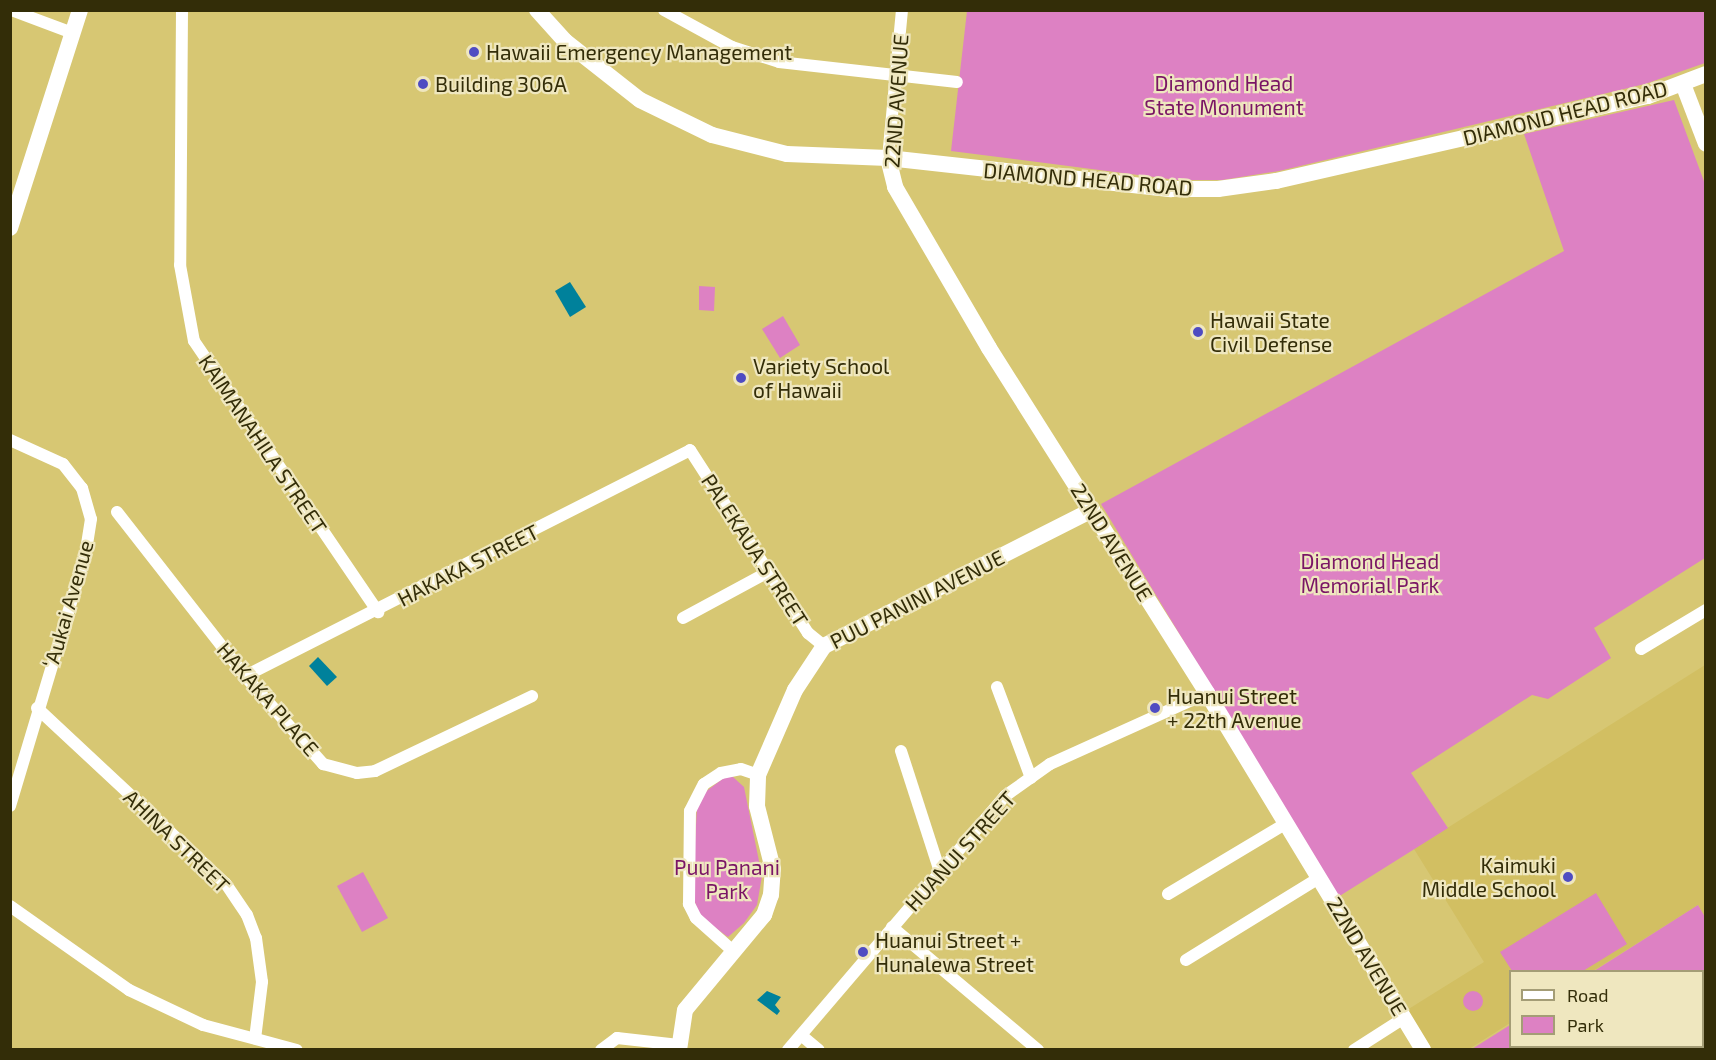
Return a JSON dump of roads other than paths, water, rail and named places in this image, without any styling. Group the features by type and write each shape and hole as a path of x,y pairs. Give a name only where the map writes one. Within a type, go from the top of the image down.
{"street":[{"path":"11,10 73,33"},
{"path":"11,228 80,10"},
{"name":"KAIMANAHILA STREET","path":"182,10 180,265 194,341 378,612"},
{"name":"DIAMOND HEAD ROAD","path":"537,10 566,41 640,100 712,135 787,154 888,158 1171,189 1227,188 1639,98 1706,74"},
{"path":"664,10 723,43 779,62 957,82"},
{"name":"22ND AVENUE","path":"902,10 894,75 888,158 895,187 989,348 1207,693 1423,1050"},
{"path":"1683,84 1706,144"},
{"name":"ʻAukai Avenue","path":"10,440 63,464 82,488 91,519 85,556 10,806"},
{"name":"HAKAKA STREET","path":"245,676 378,612 690,450"},
{"name":"PALEKAUA STREET","path":"690,450 808,633 824,646"},
{"name":"PUU PANINI AVENUE","path":"679,1048 685,1010 764,915 771,895 773,869 757,806 758,775 795,690 824,646 1092,510"},
{"name":"HAKAKA PLACE","path":"117,512 245,676 309,752 323,764 357,773 392,765 532,696"},
{"path":"683,618 768,572"},
{"path":"1641,649 1706,610"},
{"path":"998,687 1031,778"},
{"name":"HUANUI STREET","path":"788,1050 1005,796 1050,764 1207,693"},
{"name":"AHINA STREET","path":"38,708 226,884 247,915 256,938 262,982 255,1039"},
{"path":"901,751 940,872"},
{"path":"733,951 696,918 689,904 690,811 704,784 721,773 741,769 758,775"},
{"path":"1168,894 1285,824"},
{"path":"1186,960 1318,878"},
{"path":"10,906 129,990 203,1025 297,1050"},
{"path":"892,927 1038,1050"},
{"path":"1354,1050 1404,1018"},
{"path":"801,1035 819,1050"},
{"path":"602,1050 617,1038 679,1048"}],"water":[{"path":"570,282 586,307 570,317 555,291"},
{"path":"318,657 337,677 327,686 309,666"},
{"path":"767,991 781,997 775,1005 780,1011 777,1015 757,1000"}],"place":[{"name":"Hawaii Emergency Management","path":"474,52"},
{"name":"Building 306A","path":"423,84"},
{"name":"Hawaii State Civil Defense","path":"1198,332"},
{"name":"Variety School of Hawaii","path":"741,378"},
{"name":"Huanui Street + 22th Avenue","path":"1155,708"},
{"name":"Kaimuki Middle School","path":"1568,877"},
{"name":"Huanui Street + Hunalewa Street","path":"863,952"}],"park label":[{"name":"Diamond Head State Monument","path":"1224,95"},
{"name":"Diamond Head Memorial Park","path":"1370,573"},
{"name":"Puu Panani Park","path":"727,879"}]}
